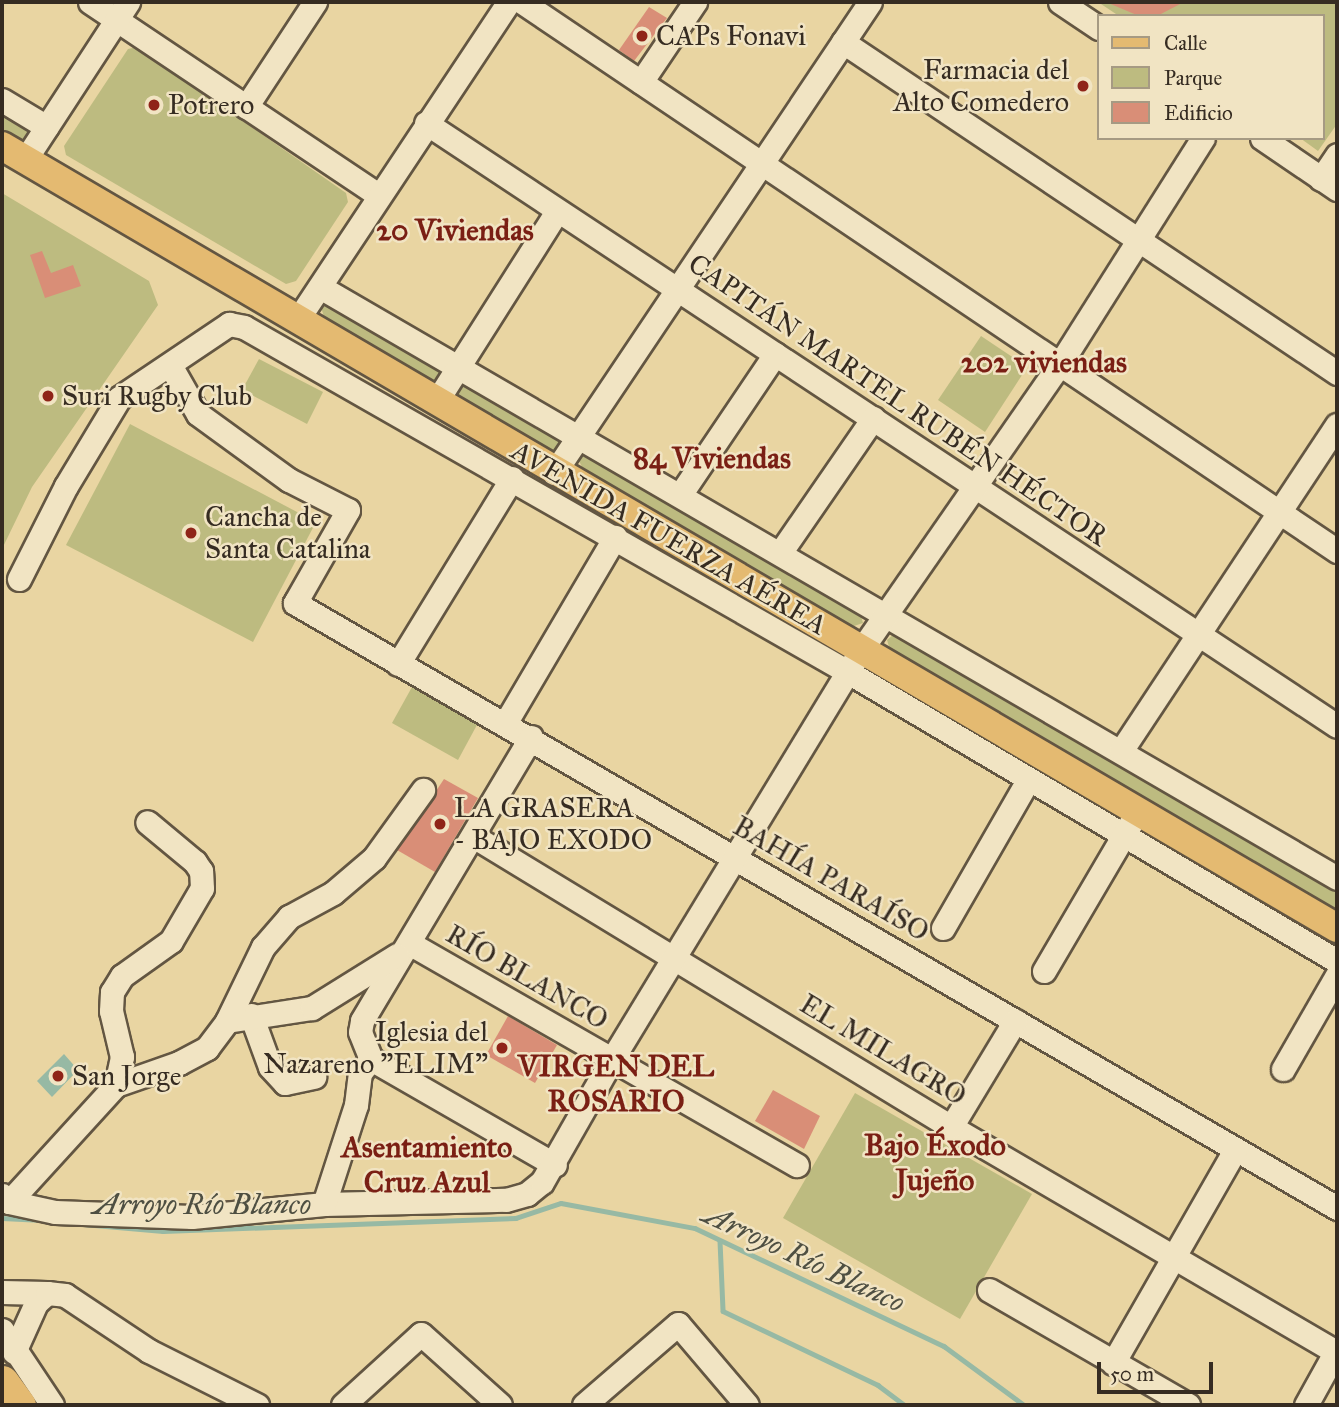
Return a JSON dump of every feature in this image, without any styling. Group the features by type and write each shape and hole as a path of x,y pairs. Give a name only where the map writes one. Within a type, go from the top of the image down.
{"highway":[{"path":"13,1344 19,1405"}],"main road":[{"name":"AVENIDA FUERZA AÉREA","path":"13,153 298,319 554,473 855,661 1131,823 1337,928"}],"street":[{"path":"90,2 122,10 246,107 378,195"},
{"path":"246,107 315,2"},
{"path":"298,319 378,195 509,2"},
{"path":"522,2 1337,551"},
{"path":"640,82 695,2"},
{"path":"554,473 870,2"},
{"path":"1060,2 1098,28"},
{"path":"13,153 47,127 122,10"},
{"path":"843,42 1337,373"},
{"path":"2,100 47,127"},
{"name":"CAPITÁN MARTEL RUBÉN HÉCTOR","path":"426,123 1337,726"},
{"path":"423,790 374,858 333,893 289,917 272,937 228,1021 207,1048 179,1063 116,1085 6,1199 55,1212 192,1217 324,1204 506,1200 527,1194 555,1165 611,1061 855,661 1060,364 1202,140"},
{"path":"1265,140 1329,184 1337,155"},
{"path":"436,402 557,211"},
{"path":"320,286 456,369 680,495 1337,877"},
{"path":"19,579 66,486 119,398 229,324 244,327 615,537 855,661 1028,780 1131,823 1337,961"},
{"path":"680,495 775,354"},
{"name":"BAHÍA PARAÍSO","path":"170,365 198,414 289,480 348,510 295,603 398,664 506,722 1337,1208"},
{"path":"780,553 873,418"},
{"path":"1121,751 1337,425"},
{"path":"398,664 512,478"},
{"path":"506,722 615,537"},
{"path":"531,737 362,1021 360,1032 371,1059 555,1165"},
{"path":"943,928 1028,780"},
{"path":"116,1085 121,1057 111,1011 112,992 121,975 170,942 202,888 201,871 195,862 148,822"},
{"path":"1044,971 1131,823"},
{"name":"EL MILAGRO","path":"473,836 1172,1259 1337,1351"},
{"path":"228,1021 251,1015 312,1008 407,946"},
{"name":"RÍO BLANCO","path":"407,946 797,1166"},
{"path":"1283,1069 1337,975"},
{"path":"251,1015 270,1068 285,1083 314,1077"},
{"path":"951,1127 1016,1021"},
{"path":"324,1204 356,1105 360,1073 371,1059"},
{"path":"1113,1363 1235,1150"},
{"path":"989,1290 1188,1405"},
{"path":"10,1293 47,1293 82,1304 149,1351 257,1405"},
{"path":"47,1293 13,1344 52,1405"},
{"path":"584,1405 678,1324 747,1405"},
{"path":"343,1405 421,1334 500,1405"},
{"path":"1306,1405 1337,1351"}],"green space":[{"path":"1098,2 1118,2 1136,14 1116,14"},
{"path":"1177,2 1337,2 1337,124 1318,151 1303,140 1325,140 1325,14 1160,14"},
{"path":"137,47 346,193 348,202 296,281 286,284 66,155 64,146 128,49"},
{"path":"2,112 31,130 22,144 2,132"},
{"name":"Suri Rugby Club","path":"2,193 149,281 158,305 32,487 2,549"},
{"path":"328,302 444,371 435,384 324,317 321,307"},
{"path":"981,336 1023,364 1024,372 985,432 938,400"},
{"path":"259,359 323,392 307,424 242,390"},
{"path":"462,383 560,437 563,443 558,451 551,451 459,398 454,391"},
{"name":"Cancha de Santa Catalina","path":"130,424 316,522 253,642 66,545"},
{"path":"582,452 860,613 863,623 851,627 582,467 578,459"},
{"path":"894,634 1337,893 1337,913 890,650 887,640"},
{"path":"412,687 478,723 458,760 392,723"},
{"path":"855,1093 1032,1194 960,1319 783,1218"}],"shaded area":[{"name":"San Jorge","path":"64,1054 78,1070 52,1097 37,1081"}],"building":[{"path":"1106,2 1184,2 1161,14 1134,14"},
{"name":"CAPs Fonavi","path":"649,7 667,18 634,61 619,50"},
{"path":"42,251 51,273 73,265 81,286 45,298 30,255"},
{"name":"LA GRASERA - BAJO EXODO","path":"444,779 478,798 435,872 397,850"},
{"path":"508,1016 557,1045 535,1083 486,1055"},
{"path":"773,1090 820,1116 804,1149 755,1121"}],"waterway":[{"name":"Arroyo Río Blanco","path":"83,1224 163,1231 516,1218 561,1203 695,1228 944,1346 1024,1405"},
{"name":"Arroyo Río Blanco","path":"2,1218 43,1220"},
{"path":"720,1241 723,1311 878,1385 905,1405"}],"place":[{"name":"CAPs Fonavi","path":"642,36"},
{"name":"Farmacia del Alto Comedero","path":"1083,86"},
{"name":"Potrero","path":"154,105"},
{"name":"Suri Rugby Club","path":"48,396"},
{"name":"Cancha de Santa Catalina","path":"191,533"},
{"name":"LA GRASERA - BAJO EXODO","path":"440,824"},
{"name":"Iglesia del Nazareno \"ELIM\"","path":"502,1048"},
{"name":"San Jorge","path":"58,1076"}],"district":[{"name":"20 Viviendas","path":"455,230"},
{"name":"202 viviendas","path":"1044,362"},
{"name":"84 Viviendas","path":"712,458"},
{"name":"VIRGEN DEL ROSARIO","path":"616,1083"},
{"name":"Bajo Éxodo Jujeño","path":"935,1162"},
{"name":"Asentamiento Cruz Azul","path":"427,1164"}]}
